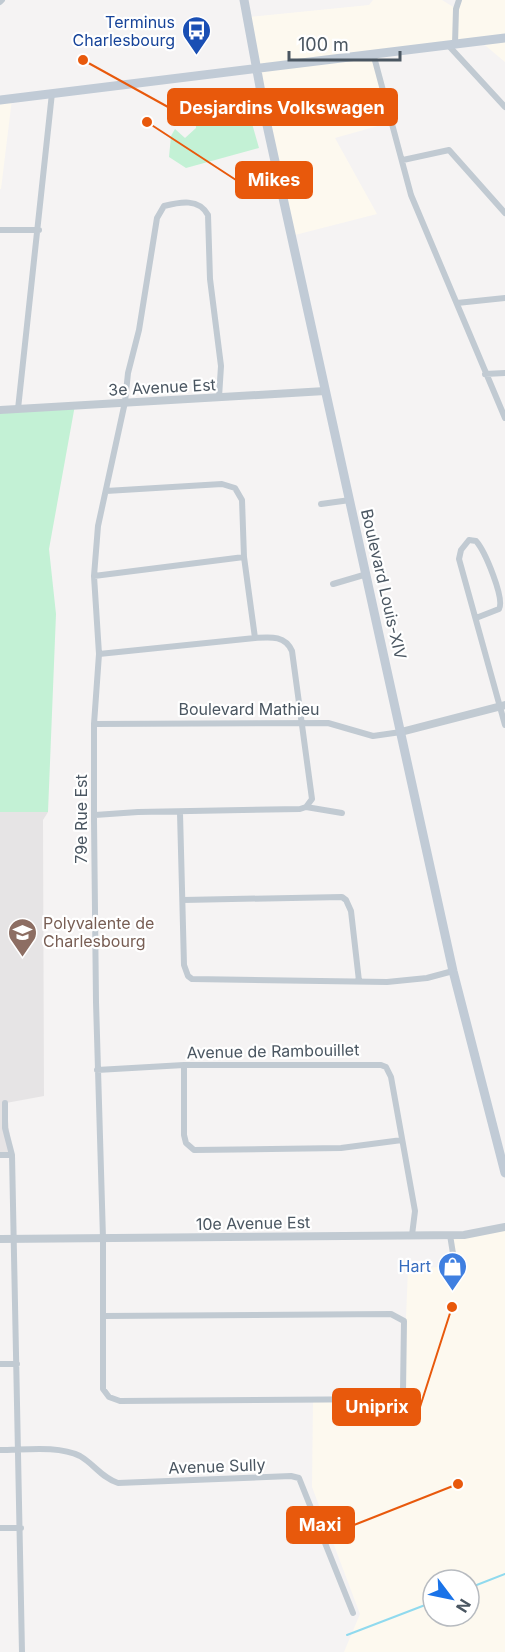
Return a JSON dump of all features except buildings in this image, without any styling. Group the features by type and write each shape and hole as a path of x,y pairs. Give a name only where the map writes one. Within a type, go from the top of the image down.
{"main road":[{"name":"Boulevard Louis-XIV","path":"244,0 256,68 325,391 453,971 505,1173"},
{"path":"0,100 373,52 505,38"}],"street":[{"path":"459,0 452,44 505,107"},
{"path":"373,52 411,195 505,418"},
{"path":"18,409 52,93"},
{"path":"403,160 443,149 448,150 505,213"},
{"name":"79e Rue Est","path":"103,1316 391,1314 404,1321 404,1376 400,1396 399,1399 113,1400 103,1389 103,1316 103,1238 94,815 94,724 99,654 94,576 98,526 125,402 128,373 139,330 157,218 164,206 173,203 198,205 208,215 210,279 221,366 219,397"},
{"path":"0,230 39,230"},
{"path":"457,303 505,298"},
{"path":"485,374 505,373"},
{"name":"3e Avenue Est","path":"0,410 325,391"},
{"path":"106,491 230,484 240,493 244,557 255,638"},
{"path":"321,504 350,500"},
{"path":"476,618 499,609 502,599 482,548 476,541 469,540 461,550 459,558 476,618 502,705 505,725"},
{"path":"94,576 244,557"},
{"path":"333,584 367,574"},
{"path":"99,654 272,637 289,644 312,792 312,799 306,807"},
{"name":"Boulevard Mathieu","path":"94,724 328,723 373,736 401,732 502,705"},
{"path":"94,815 306,807 342,813"},
{"path":"180,813 184,965 188,976 192,979 387,982 427,978 453,971"},
{"path":"183,900 342,897 351,911 358,981"},
{"path":"184,1065 184,1136 186,1143 194,1150 341,1149 402,1140"},
{"name":"Avenue de Rambouillet","path":"98,1070 184,1065 381,1065 386,1067 391,1077 415,1210 412,1235"},
{"path":"5,1103 5,1128 12,1155 22,1652"},
{"path":"0,1155 12,1155"},
{"name":"10e Avenue Est","path":"0,1239 450,1235 474,1234 505,1227"},
{"path":"450,1235 455,1266"},
{"path":"0,1364 17,1364"},
{"name":"Avenue Sully","path":"0,1450 71,1453 85,1459 110,1480 118,1483 291,1476 299,1478 353,1613"},
{"path":"0,1528 21,1528"}],"shaded area":[{"path":"373,0 442,0 455,8 459,0 505,0 505,62 480,41 373,52 392,122 335,138 377,214 291,236 248,17 369,5"},
{"path":"12,99 1,189 0,189 0,100"},
{"name":"Polyvalente de Charlesbourg","path":"0,811 48,812 43,820 44,1096 6,1103 12,1155 0,1155"},
{"path":"505,1227 505,1652 344,1652 360,1614 312,1487 313,1400 398,1399 403,1392 408,1269 454,1266 450,1235"}],"green space":[{"path":"230,89 243,92 259,148 186,168 169,157 171,136 175,129 185,138 196,128 194,100 217,90"},
{"path":"75,405 49,549 56,614 48,812 0,812 0,410"}],"waterway":[{"path":"481,1583 505,1574"},
{"path":"347,1635 421,1607"}],"place":[{"name":"Terminus Charlesbourg","path":"196,56"},
{"name":"Desjardins Volkswagen","path":"83,60"},
{"name":"Mikes","path":"147,122"},
{"name":"Polyvalente de Charlesbourg","path":"22,958"},
{"name":"Hart","path":"452,1292"},
{"name":"Uniprix","path":"452,1307"},
{"name":"Maxi","path":"458,1484"}]}
